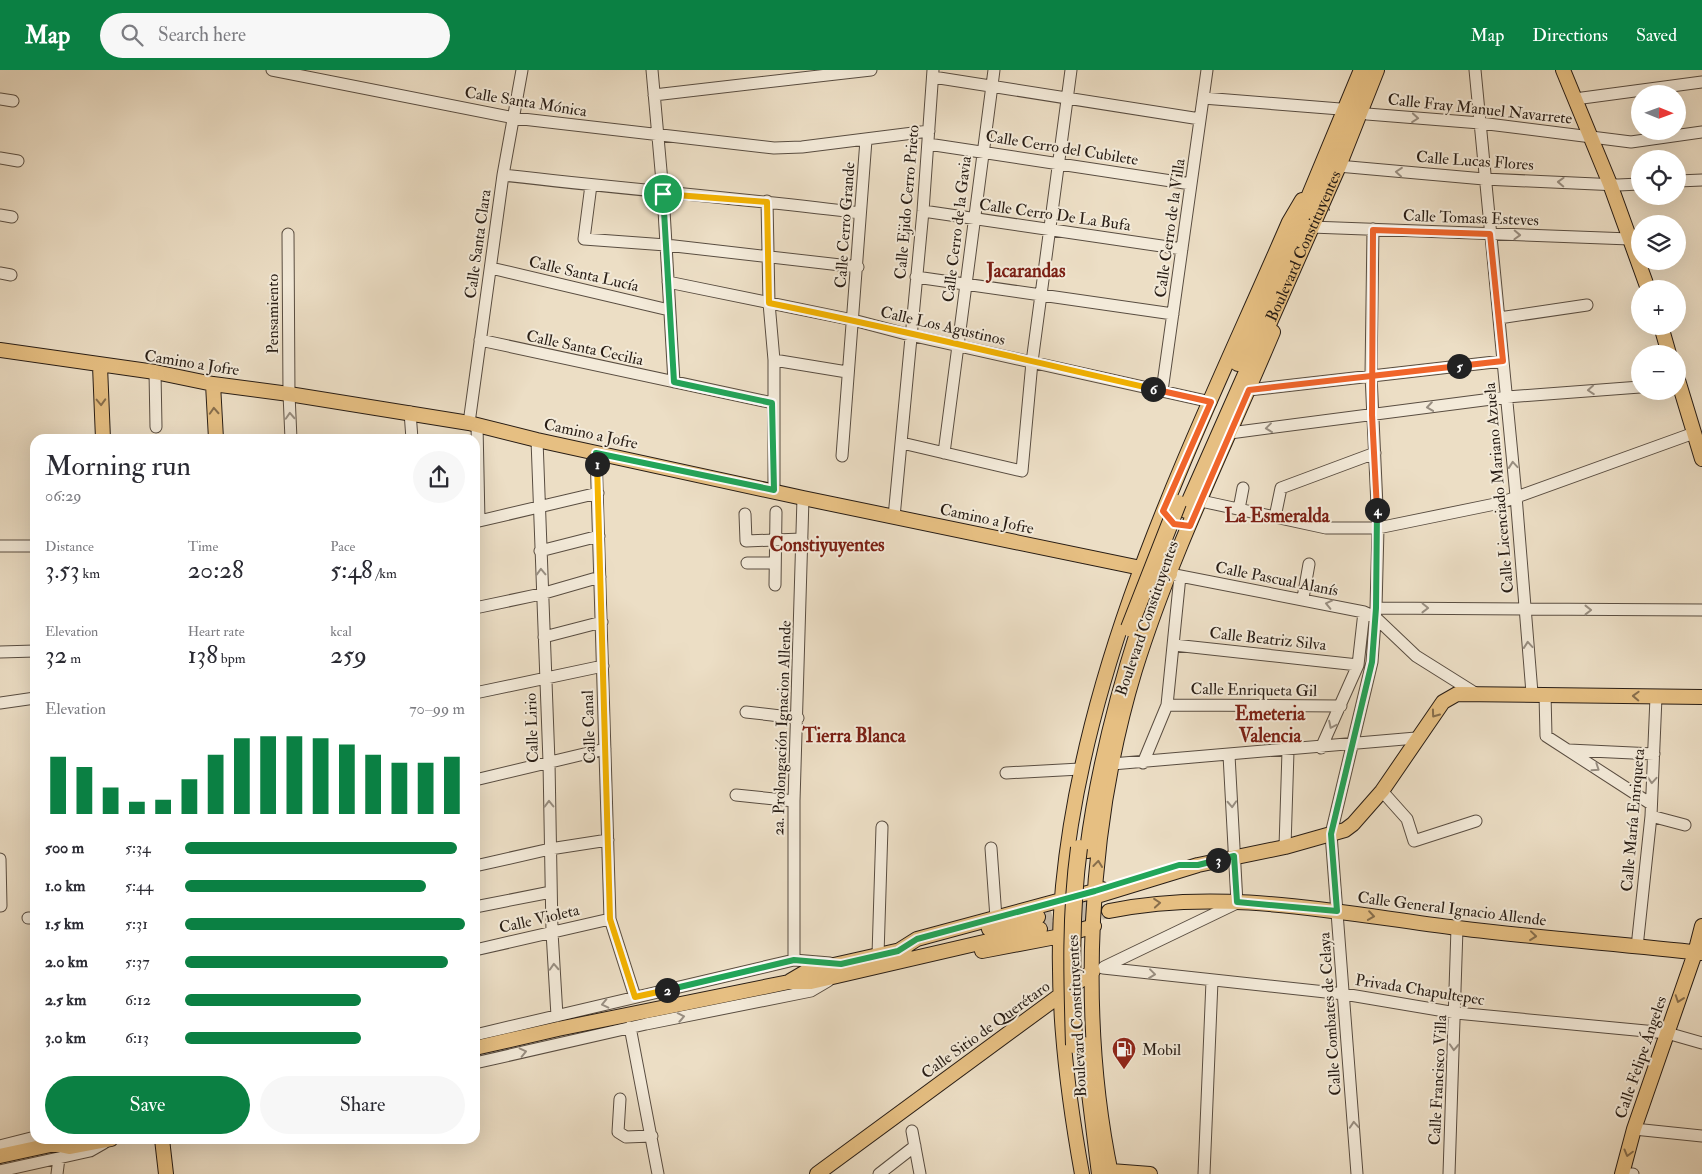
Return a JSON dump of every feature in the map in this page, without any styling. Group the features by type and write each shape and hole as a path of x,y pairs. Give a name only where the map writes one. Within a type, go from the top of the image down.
{"highway":[{"name":"Boulevard Constituyentes","path":"1219,408 1293,266 1311,227 1344,120 1362,70"},
{"name":"Boulevard Constituyentes","path":"1344,120 1376,70"},
{"name":"Boulevard Constituyentes","path":"1091,1174 1087,1120 1074,1045 1072,941 1074,887 1091,770 1118,664 1138,601 1298,224 1330,166"},
{"name":"Boulevard Constituyentes","path":"1087,1120 1107,1173"}],"main road":[{"path":"1564,70 1610,184 1645,280"},
{"path":"1150,1174 1107,1173 1093,1040 1098,970 1094,926 1098,893 1102,817 1112,764 1136,669 1175,575 1190,526 1284,306 1293,266"},
{"name":"Camino a Jofre","path":"0,350 100,366 155,372 213,384 410,412 473,424 537,440 774,490 803,498 1140,566 1175,575"},
{"path":"100,366 102,434"},
{"path":"213,384 216,434"},
{"path":"1683,400 1702,459"},
{"path":"1082,1174 1064,1051 1061,995 1062,899 1080,769 1109,661 1140,566 1163,511 1219,408"},
{"path":"898,951 917,939 1062,899 1098,893 1179,865 1198,865 1234,856 1285,848 1331,834 1353,824 1382,792 1416,738 1448,698 1456,694 1702,696"},
{"name":"Calle General Ignacio Allende","path":"1109,911 1144,904 1171,902 1237,902 1337,911 1457,928 1699,953"},
{"path":"839,970 898,951 1039,923 868,968"},
{"path":"480,1047 789,982 807,971 898,968 1061,936 1094,926"},
{"name":"Calle Felipe Ángeles","path":"1622,1174 1634,1128 1667,1033 1699,953 1702,926"},
{"name":"Calle Sitio de Querétaro","path":"817,1174 1061,995 1098,970"},
{"path":"0,1156 51,1144"},
{"path":"64,1144 69,1147 84,1144"},
{"path":"163,1144 166,1174"}],"street":[{"name":"Calle Santa Mónica","path":"272,70 514,118 658,134"},
{"name":"Calle Santa Clara","path":"473,434 480,340 504,175 522,70"},
{"path":"652,70 663,194 674,382"},
{"path":"654,95 871,70"},
{"name":"Calle Cerro de la Gavia","path":"944,453 994,70"},
{"path":"902,443 1022,471 1040,294 1071,70"},
{"name":"Calle Cerro de la Villa","path":"1162,391 1207,70"},
{"path":"1344,120 1355,70"},
{"path":"1203,98 1344,120 1366,114 1384,70"},
{"name":"Calle Licenciado Mariano Azuela","path":"1474,70 1507,397 1525,610 1546,736 1568,750"},
{"path":"933,74 993,86 1200,119"},
{"name":"Calle Ejido Cerro Prieto","path":"894,517 923,211 933,74"},
{"path":"1576,99 1702,82"},
{"path":"0,99 13,100"},
{"name":"Calle Fray Manuel Navarrete","path":"1366,114 1480,123 1631,142 1702,132"},
{"path":"658,134 774,148 866,140 929,131"},
{"name":"Calle Cerro Grande","path":"842,456 847,372 858,266 866,140"},
{"name":"Calle Cerro del Cubilete","path":"928,144 1191,184"},
{"path":"0,158 18,161"},
{"name":"Calle Lucas Flores","path":"1330,166 1484,179 1631,184"},
{"path":"504,175 663,194 767,202 860,213"},
{"path":"1686,181 1702,180"},
{"path":"591,185 584,239 666,245 858,266"},
{"path":"767,202 769,303 774,360 772,403 774,490"},
{"name":"Calle Cerro De La Bufa","path":"923,211 1182,249"},
{"path":"0,215 12,217"},
{"name":"Calle Tomasa Esteves","path":"1311,227 1630,239"},
{"name":"Calle Combates de Celaya","path":"1357,1174 1331,834 1372,662 1376,612 1378,528 1371,375 1373,230"},
{"name":"Pensamiento","path":"288,234 291,434"},
{"name":"Calle Santa Lucía","path":"491,268 669,310"},
{"path":"916,277 1173,314"},
{"name":"Calle Los Agustinos","path":"668,282 853,320 910,335 1162,391 1219,408"},
{"path":"1499,318 1587,305"},
{"name":"Calle Santa Cecilia","path":"480,340 772,403"},
{"path":"774,360 847,372"},
{"path":"1249,390 1503,361"},
{"path":"155,372 156,427"},
{"path":"1230,433 1507,397 1631,388"},
{"path":"410,412 412,434"},
{"path":"1201,501 1326,528 1378,528 1500,503 1694,434"},
{"name":"Calle Lirio","path":"537,440 552,932 557,1016"},
{"name":"Calle Canal","path":"596,453 610,919 635,997"},
{"path":"1275,517 1281,488 1375,454"},
{"path":"1239,509 1243,488"},
{"path":"480,521 598,493"},
{"name":"2a. Prolongación Ignacion Allende","path":"794,960 794,801 798,718 803,498"},
{"path":"1163,511 1174,524 1190,526"},
{"path":"775,586 776,512"},
{"path":"746,514 746,541 802,539"},
{"path":"540,551 599,536"},
{"path":"0,546 30,546"},
{"path":"747,563 775,562"},
{"path":"1303,598 1309,564"},
{"path":"1143,763 1167,705 1174,644 1175,575"},
{"name":"Calle Pascual Alanís","path":"1175,575 1303,598 1364,612 1376,612"},
{"path":"480,607 541,594 600,577"},
{"path":"1376,612 1702,610"},
{"path":"1321,748 1358,665 1364,612"},
{"path":"1376,612 1416,656 1475,693"},
{"path":"544,637 602,622"},
{"name":"Calle Beatriz Silva","path":"1174,644 1358,665"},
{"path":"0,652 30,651"},
{"path":"480,692 603,666"},
{"name":"Calle María Enriqueta","path":"1637,947 1651,810 1656,697"},
{"path":"0,703 30,699"},
{"name":"Calle Enriqueta Gil","path":"1167,705 1341,706"},
{"path":"746,712 798,718"},
{"path":"1112,764 1288,751 1416,738"},
{"path":"480,779 605,748"},
{"path":"1568,750 1654,754"},
{"path":"1568,750 1651,810 1685,825"},
{"path":"1285,848 1288,751"},
{"path":"1229,755 1237,902"},
{"path":"1006,773 1080,769"},
{"path":"1382,792 1407,819 1414,841 1476,821"},
{"path":"736,795 794,801"},
{"path":"878,956 882,827"},
{"path":"480,865 550,848 608,840"},
{"path":"991,848 996,918"},
{"path":"0,859 1,906"},
{"path":"480,906 551,892"},
{"name":"Calle Sitio de Querétaro","path":"1098,970 1237,902"},
{"name":"Calle Violeta","path":"480,949 610,919"},
{"name":"Calle Francisco Villa","path":"1449,1174 1456,1013 1457,928"},
{"path":"480,1034 794,960 839,970"},
{"path":"480,1062 630,1027 811,991 839,970"},
{"name":"Privada Chapultepec","path":"1098,970 1344,994 1456,1013 1667,1033 1702,1043"},
{"path":"1204,1174 1212,981"},
{"path":"630,1027 658,1174"},
{"path":"620,1099 618,1132 626,1137 652,1136"},
{"path":"1634,1128 1702,1136"},
{"path":"912,1130 920,1174"},
{"path":"0,1146 30,1138"},
{"path":"0,1171 40,1168 58,1158 90,1151 102,1144"},
{"path":"879,1174 915,1146"},
{"path":"57,1174 58,1158"},
{"path":"1622,1174 1633,1174"}],"tunnel":[{"path":"1038,917 1077,907 1100,895"},
{"path":"1040,929 1109,911"}],"place":[{"name":"Mobil","path":"1124,1070"}],"district":[{"name":"Jacarandas","path":"1026,270"},
{"name":"La Esmeralda","path":"1277,515"},
{"name":"Constiyuyentes","path":"827,544"},
{"name":"Emeteria Valencia","path":"1270,724"},
{"name":"Tierra Blanca","path":"854,735"}],"route":[{"path":"663,194 674,382 772,403 774,490 596,453 610,919 635,997 794,960 841,964 898,951 917,939 1095,891 1179,865 1198,865 1234,856 1237,902 1337,911 1331,834 1372,662 1376,608 1378,528 1371,375 1373,230 1490,234 1503,361 1371,375 1249,390 1190,526 1183,526 1174,524 1163,511 1211,402 910,335 853,320 769,303 767,202 663,194"}]}
